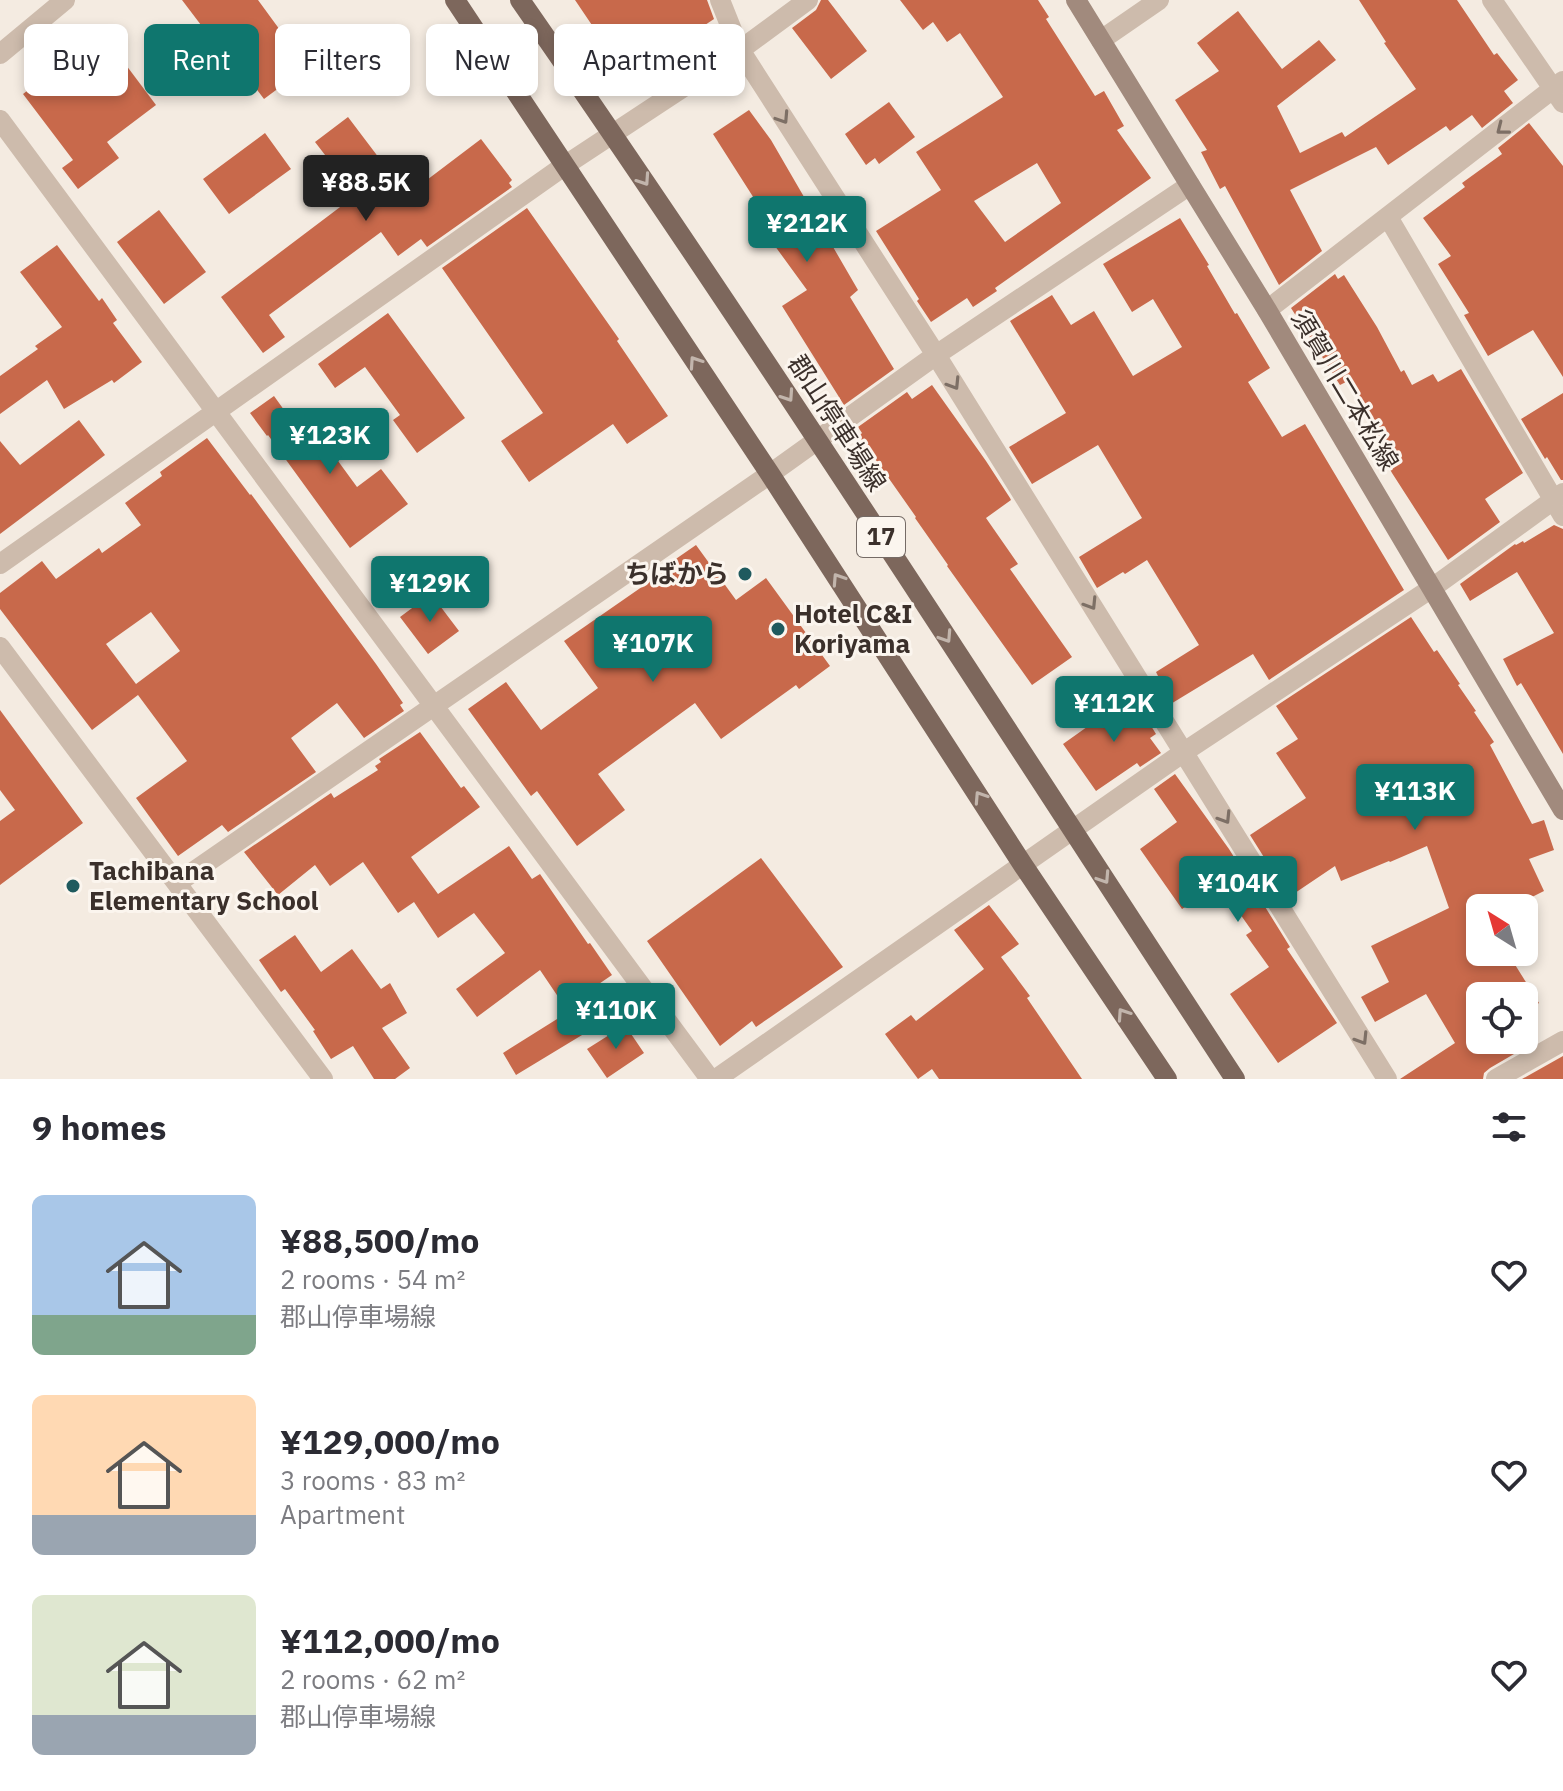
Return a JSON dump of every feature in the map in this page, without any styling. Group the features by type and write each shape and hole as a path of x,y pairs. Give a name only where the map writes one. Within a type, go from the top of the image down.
{"main road":[{"name":"17","path":"455,0 1167,1079"},
{"name":"郡山停車場線","path":"520,0 613,133 817,439 1235,1079"},
{"name":"須賀川二本松線","path":"1076,0 1267,310 1560,798"}],"street":[{"path":"0,54 65,0"},
{"path":"720,0 730,24"},
{"path":"745,46 808,0"},
{"path":"1101,40 1159,0"},
{"path":"1267,310 1560,91 1492,0"},
{"path":"745,58 936,355 1387,1079"},
{"path":"0,564 564,166 670,96"},
{"path":"0,120 713,1079 1184,752 1560,503 1388,217"},
{"path":"177,883 770,474 936,355 1190,185"},
{"path":"0,647 323,1079"},
{"path":"1496,1079 1563,1041"}],"building":[{"path":"182,0 258,0 276,24 275,91 264,99 259,92 259,24 200,24"},
{"path":"575,0 707,0 714,19 706,24 591,24"},
{"path":"821,0 828,0 867,51 831,79 792,28 816,10"},
{"path":"900,0 1038,0 1049,17 1046,19 1095,96 1104,91 1124,126 1117,130 1151,178 995,288 997,291 973,307 967,298 931,322 876,231 941,190 916,152 1003,97 960,33 947,42 933,22 923,30","holes":["1037,163 1061,203 1005,242 974,201"]},
{"path":"1359,0 1457,0 1494,55 1497,53 1518,80 1504,91 1513,103 1482,128 1472,115 1450,131 1446,126 1388,165 1376,147 1290,190 1322,251 1279,285 1225,186 1220,189 1201,152 1207,150 1175,100 1219,71 1197,43 1238,11 1282,69 1319,40 1336,60 1277,106 1300,153 1342,132 1345,137 1416,89"},
{"path":"128,68 144,89 144,96 149,96 156,105 107,142 119,158 78,189 62,168 73,160 25,96 128,96"},
{"path":"889,102 915,137 879,164 875,158 866,165 845,134"},
{"path":"749,110 771,140 858,290 850,297 894,369 844,405 782,306 807,290 748,209 757,203 713,134"},
{"path":"348,117 407,195 481,139 512,180 509,183 512,187 427,247 421,239 398,256 381,232 269,315 285,337 263,353 221,297 356,195 315,142"},
{"path":"1529,123 1563,166 1563,377 1533,330 1488,356 1464,315 1469,313 1438,264 1451,256 1423,218 1465,187 1462,183 1502,154 1498,148"},
{"path":"265,133 291,169 229,214 203,179"},
{"path":"527,208 619,339 617,341 668,416 627,444 613,424 529,482 501,441 543,413 442,268"},
{"path":"159,210 206,272 164,304 117,242"},
{"path":"1180,218 1270,368 1248,382 1282,437 1305,424 1404,590 1269,680 1253,654 1169,705 1154,680 1158,676 1156,672 1199,645 1147,560 1097,588 1079,557 1142,518 1098,445 1032,484 1009,447 1066,413 1010,321 1052,295 1071,325 1094,311 1133,376 1182,347 1153,299 1132,312 1103,264"},
{"path":"57,245 99,301 102,298 117,320 113,323 142,362 114,383 112,380 64,409 47,380 0,414 0,376 62,327 20,272"},
{"path":"1335,274 1338,279 1344,275 1401,372 1404,370 1412,385 1433,374 1438,382 1461,369 1523,473 1485,499 1500,522 1448,560 1392,473 1378,447 1383,444 1348,381 1340,385 1291,308"},
{"path":"388,313 465,418 417,453 393,420 400,415 365,367 335,388 318,364"},
{"path":"932,385 1010,498 986,518 1018,564 1010,569 1072,657 1032,685 859,436 862,433 858,427 907,392 912,399"},
{"path":"1563,393 1563,480 1561,480 1521,419"},
{"path":"274,396 292,421 303,413 357,487 381,469 408,504 350,548 250,413"},
{"path":"79,420 105,455 0,534 0,441 20,465"},
{"path":"207,438 376,664 403,703 400,705 404,711 364,738 337,703 291,738 316,772 228,832 222,825 178,856 136,798 187,761 138,695 92,730 0,609 0,593 42,561 56,579 99,548 102,553 141,525 125,503 162,476 160,472","holes":["151,612 180,651 136,684 106,644"]},
{"path":"1554,525 1563,529 1563,754 1521,683 1517,686 1503,659 1554,633 1517,572 1470,601 1460,584 1515,544 1524,543"},
{"path":"696,545 736,600 766,578 830,666 799,689 796,685 721,739 695,703 598,774 625,810 577,846 537,791 531,796 468,709 506,682 541,730 598,688 564,641 672,566 670,563"},
{"path":"431,594 459,631 428,654 400,617"},
{"path":"1411,617 1434,652 1437,650 1476,711 1494,742 1490,745 1532,824 1544,820 1554,850 1529,859 1544,891 1538,894 1466,894 1466,966 1516,966 1526,982 1466,982 1466,1054 1514,1054 1490,1068 1483,1079 1400,1079 1455,1043 1426,994 1375,1022 1361,997 1389,982 1371,946 1449,908 1427,846 1341,881 1335,866 1289,897 1250,835 1306,798 1276,753 1298,739 1276,706"},
{"path":"1132,695 1156,734 1150,738 1161,753 1140,767 1137,763 1096,791 1063,744"},
{"path":"0,710 83,823 0,885 0,821 15,810 0,790"},
{"path":"420,732 461,788 464,786 480,807 411,857 438,894 509,846 532,879 540,874 612,975 565,1007 540,970 477,1017 456,989 505,953 474,913 438,938 414,902 398,913 363,862 330,886 315,865 278,895 244,852 331,793 334,798 378,770 375,766 381,762 379,759"},
{"path":"1175,774 1229,849 1290,947 1287,949 1337,1023 1278,1063 1230,994 1269,967 1246,935 1252,931 1219,884 1182,909 1140,849 1177,822 1154,789"},
{"path":"761,858 843,967 756,1027 752,1021 720,1046 647,941"},
{"path":"989,905 1019,944 1001,957 1030,996 1027,998 1082,1079 939,1079 932,1069 918,1079 885,1034 911,1015 916,1021 984,969 954,930"},
{"path":"295,935 321,972 352,949 381,989 390,983 407,1013 382,1028 410,1068 395,1079 374,1079 353,1046 331,1059 315,1030 285,989 281,992 259,960"},
{"path":"573,1009 587,1032 516,1075 503,1053"},
{"path":"625,1025 644,1053 607,1078 587,1049"},
{"path":"1563,1056 1563,1079 1522,1079"}],"place":[{"name":"ちばから","path":"745,574"},
{"name":"Hotel C&I Koriyama","path":"778,629"},
{"name":"Tachibana Elementary School","path":"73,886"}]}
